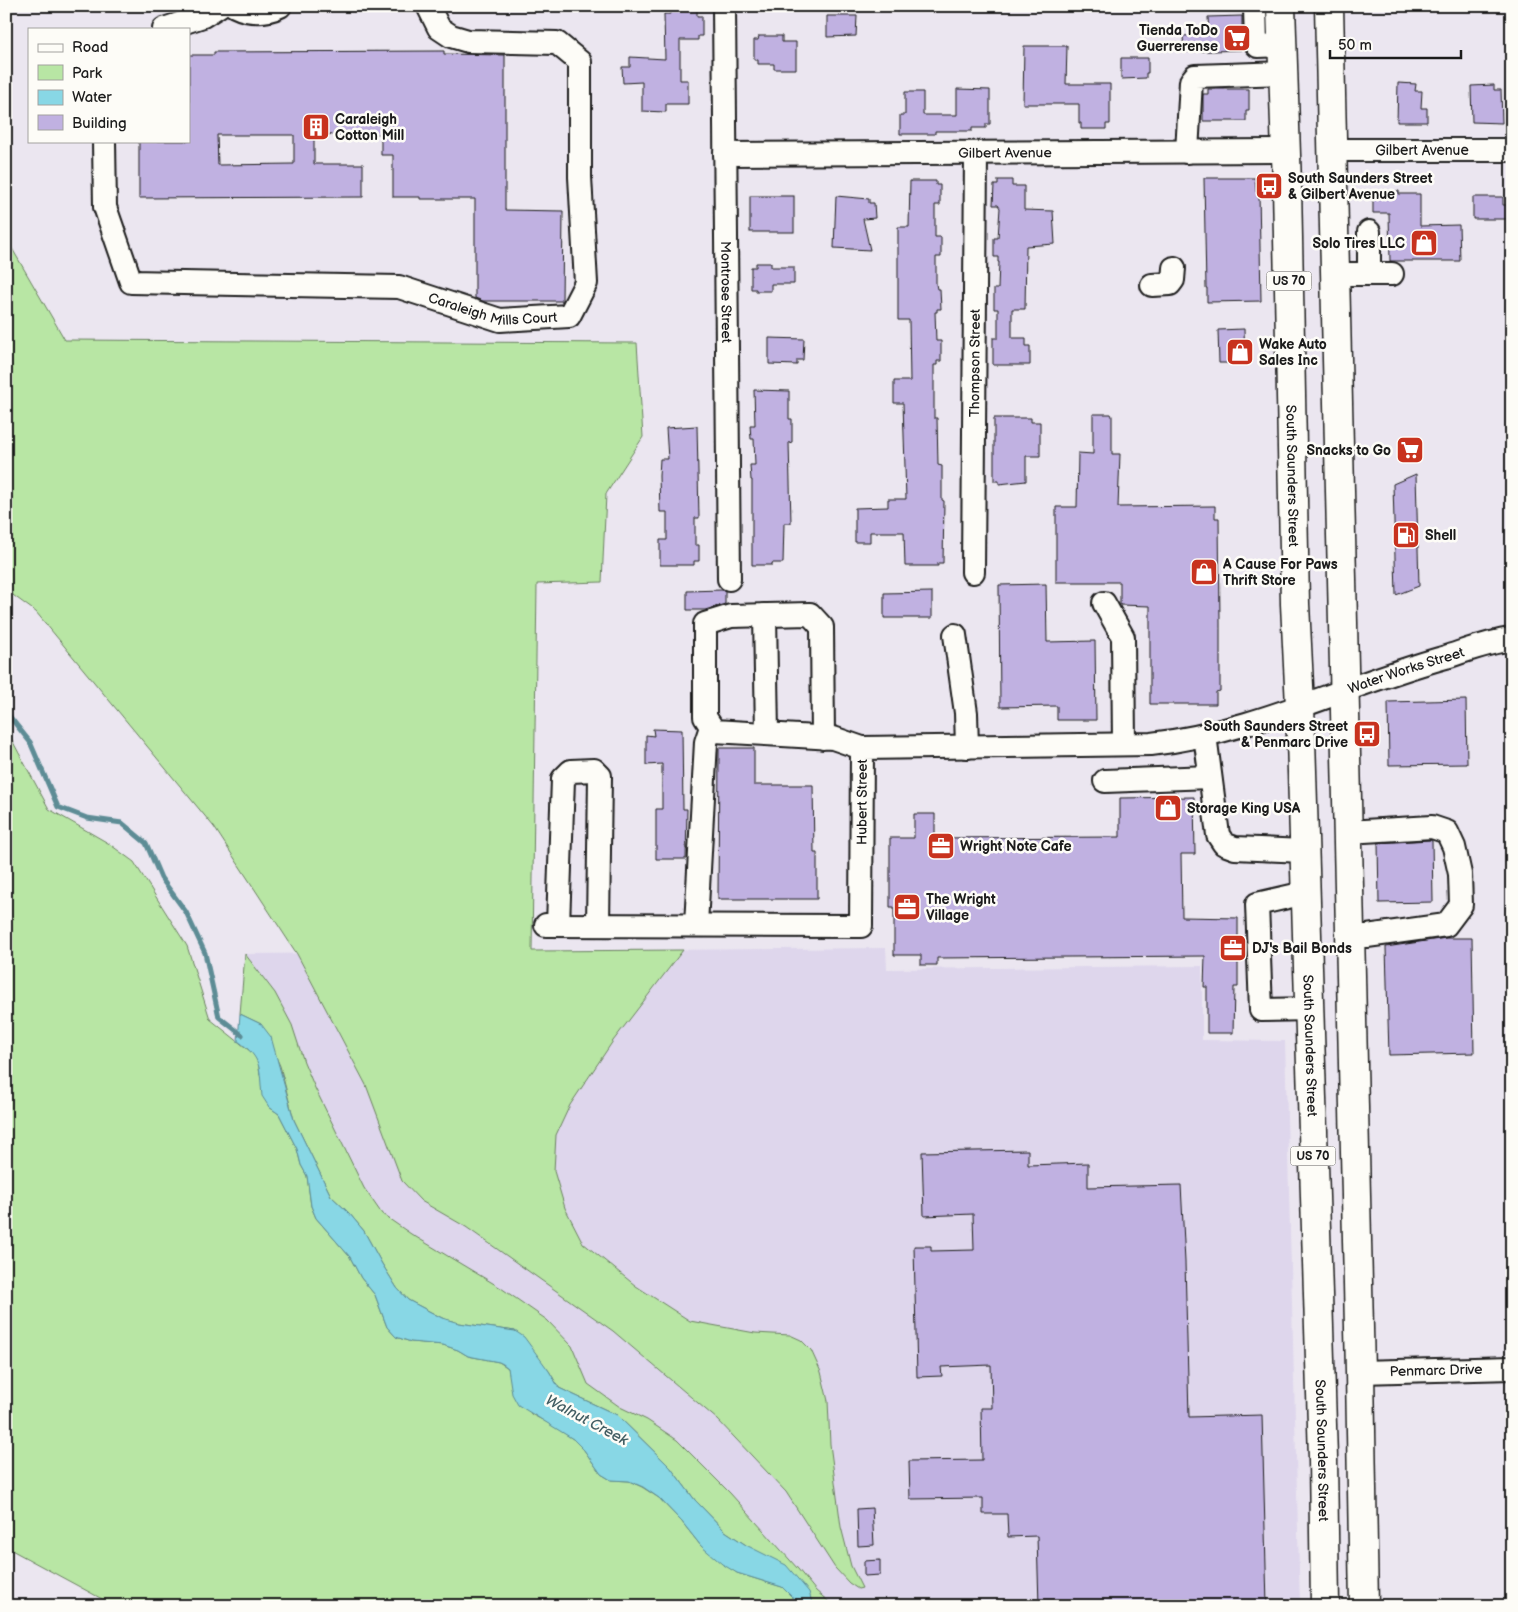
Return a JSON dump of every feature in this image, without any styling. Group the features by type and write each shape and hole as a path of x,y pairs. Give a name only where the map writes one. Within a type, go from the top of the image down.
{"main road":[{"name":"US 70","path":"1329,6 1364,1606"},
{"name":"South Saunders Street","path":"1265,7 1282,45 1286,151 1295,604 1300,706 1323,1458 1325,1606"}],"street":[{"path":"167,28 203,16 219,6"},
{"path":"234,6 254,12 280,6"},
{"name":"Caraleigh Mills Court","path":"104,142 105,207 131,282 399,287 500,320 569,316 586,283 580,177 580,62 557,43 468,41 452,36 439,28 428,6"},
{"name":"Montrose Street","path":"724,6 729,579"},
{"path":"1187,152 1191,81 1194,76 1282,73"},
{"name":"Gilbert Avenue","path":"1332,150 1512,150"},
{"name":"Gilbert Avenue","path":"725,154 1286,151"},
{"name":"Thompson Street","path":"973,572 976,154"},
{"path":"1368,232 1370,274"},
{"path":"1152,285 1170,284 1174,280 1174,268"},
{"path":"1334,274 1392,274"},
{"path":"1104,603 1123,637 1124,744"},
{"path":"823,738 822,627 810,614 731,616 705,624 704,717 714,731 823,738 833,738 862,748"},
{"path":"765,615 766,734"},
{"path":"956,635 966,713 967,747"},
{"name":"Water Works Street","path":"1300,706 1375,678 1480,645 1512,639"},
{"name":"Hubert Street","path":"598,925 600,776 594,770 571,771 563,779 552,924 598,925 861,926 862,748 1151,744 1175,742 1268,718 1300,706"},
{"path":"696,925 706,742 711,727"},
{"path":"1205,735 1218,835 1224,844 1235,848 1304,851"},
{"path":"1105,780 1210,777"},
{"path":"1347,832 1432,827 1447,832 1454,847 1460,874 1461,905 1446,925 1367,936 1350,936"},
{"path":"1305,893 1257,904 1261,1010 1309,1009"},
{"name":"Penmarc Drive","path":"1360,1372 1512,1368"}],"shaded area":[{"path":"886,948 887,969 1202,966 1202,1040 1285,1041 1300,1606 258,1606 189,1564 245,954"}],"green space":[{"path":"6,238 65,340 637,343 643,437 606,494 602,582 537,584 532,951 683,950 613,1041 570,1105 556,1135 554,1171 565,1208 583,1243 636,1286 690,1321 755,1333 790,1335 801,1340 811,1350 821,1372 828,1401 830,1444 841,1527 851,1566 862,1588 858,1589 849,1583 835,1568 786,1492 718,1420 613,1331 466,1227 421,1201 402,1181 366,1085 297,954 214,827 36,612 6,590"},
{"path":"6,729 49,809 108,843 134,862 187,946 210,1019 255,1055 269,1107 279,1114 297,1149 301,1165 307,1176 311,1206 316,1218 350,1257 361,1278 375,1295 387,1327 396,1337 411,1342 443,1345 468,1356 499,1362 508,1368 531,1414 573,1439 584,1450 601,1474 611,1480 629,1481 659,1498 682,1522 701,1546 737,1573 782,1587 792,1597 794,1606 115,1606 6,1547"},
{"path":"245,954 275,993 292,1025 315,1088 364,1188 382,1214 411,1234 501,1288 547,1320 572,1346 588,1384 620,1407 647,1420 677,1440 730,1493 816,1591 834,1606 813,1606 746,1545 725,1531 695,1500 670,1467 617,1415 559,1388 549,1371 515,1331 459,1323 442,1318 408,1300 397,1288 364,1231 331,1196 294,1120 280,1066 261,1024 240,1014"}],"water":[{"path":"240,1014 261,1024 271,1037 294,1120 331,1196 364,1231 397,1288 408,1300 442,1318 459,1323 515,1331 524,1337 559,1388 617,1415 670,1467 695,1500 725,1531 746,1545 786,1565 809,1592 813,1606 794,1606 792,1597 782,1587 737,1573 722,1564 701,1546 682,1522 659,1498 643,1487 629,1481 611,1480 601,1474 584,1450 573,1439 518,1405 512,1394 508,1368 503,1364 468,1356 443,1345 411,1342 396,1337 387,1327 375,1295 361,1278 350,1257 316,1218 311,1206 307,1176 301,1165 297,1149 279,1114 269,1107 262,1096 260,1071 256,1059 238,1041"}],"building":[{"path":"670,6 697,6 697,16 702,16 702,36 698,36 698,40 680,40 680,80 688,80 688,104 666,104 666,112 642,111 642,82 623,83 622,67 630,67 630,57 665,59 664,14 670,14"},
{"path":"827,16 857,16 856,36 827,37"},
{"path":"1242,16 1242,50 1184,52 1183,36 1209,35 1208,17"},
{"path":"759,36 782,36 782,42 796,42 796,69 774,69 774,64 758,64 758,60 754,60 754,40 758,40"},
{"path":"1024,46 1067,46 1066,84 1110,84 1110,124 1106,124 1106,129 1081,129 1081,123 1079,123 1079,104 1023,104"},
{"name":"Caraleigh Cotton Mill","path":"444,51 444,54 505,55 505,210 563,211 562,301 483,301 475,298 475,199 393,197 393,155 381,155 381,134 314,135 314,164 363,164 363,197 139,198 139,142 190,142 190,55 214,55 214,52","holes":["217,135 294,135 294,164 218,165"]},
{"path":"1121,58 1148,58 1146,78 1121,79"},
{"path":"1398,83 1416,84 1415,91 1422,91 1421,108 1427,108 1427,122 1397,122"},
{"path":"1494,85 1494,90 1501,90 1502,123 1472,122 1471,86"},
{"path":"957,89 990,90 990,124 986,124 986,128 972,128 972,131 935,131 935,134 900,134 900,115 905,115 905,92 923,92 923,115 957,115"},
{"path":"1208,89 1249,89 1249,110 1246,110 1246,121 1203,121 1203,94 1208,94"},
{"path":"1204,178 1255,178 1256,192 1259,193 1261,301 1207,302"},
{"path":"998,180 1012,180 1012,186 1024,186 1024,210 1053,211 1055,244 1026,246 1025,309 1012,309 1012,338 1026,338 1026,346 1030,346 1030,365 993,365 993,338 998,338 998,309 994,309 994,289 998,289 999,262 998,257 994,257 994,238 998,238 1000,208 998,205 993,205 994,185 998,185"},
{"path":"910,181 936,181 936,185 940,185 940,205 935,205 935,237 941,237 941,257 936,257 936,284 937,289 940,289 941,309 937,309 937,312 935,312 936,341 941,341 941,361 937,361 937,365 934,365 934,418 937,418 938,465 942,466 942,500 944,501 943,563 938,563 938,566 905,566 904,532 870,532 870,542 855,542 855,508 888,507 888,499 906,499 903,403 894,403 894,381 910,381 909,320 898,320 898,227 909,227"},
{"name":"Solo Tires LLC","path":"1399,191 1399,194 1420,194 1420,226 1459,225 1460,261 1390,261 1389,213 1373,213 1373,192"},
{"path":"750,196 794,196 794,232 750,232"},
{"path":"836,196 869,199 869,203 874,203 875,218 863,219 870,250 834,248"},
{"path":"1473,197 1503,197 1503,205 1512,205 1512,219 1473,219"},
{"path":"756,263 771,263 771,267 794,267 794,284 771,284 771,291 751,289 751,267 756,267"},
{"path":"1244,329 1245,363 1219,363 1218,330"},
{"path":"769,338 804,339 803,360 797,360 797,365 769,364"},
{"path":"754,390 789,391 789,419 792,419 792,442 789,443 791,523 784,523 783,563 772,563 772,565 752,565 752,480 750,465 755,465 754,439 751,439 750,425 755,425"},
{"path":"1093,414 1111,414 1112,416 1112,454 1120,454 1118,507 1215,506 1215,518 1219,518 1220,623 1220,691 1216,692 1216,704 1150,704 1150,606 1120,605 1120,582 1056,582 1056,507 1077,507 1078,453 1093,454"},
{"path":"994,418 1031,418 1031,422 1040,422 1040,456 1026,456 1026,481 999,484 999,481 994,481"},
{"path":"697,426 699,518 695,518 695,545 699,545 699,561 694,561 694,565 660,565 660,540 667,540 667,512 660,512 659,476 660,459 668,459 666,428"},
{"name":"Shell","path":"1416,474 1419,586 1396,595 1393,484"},
{"path":"1046,584 1047,642 1095,641 1096,720 1057,720 1057,706 1000,707 999,585"},
{"path":"687,591 725,591 725,604 705,610 687,610"},
{"path":"932,592 932,618 884,618 884,593"},
{"path":"1466,700 1467,764 1389,765 1388,702"},
{"path":"653,729 682,730 683,809 687,809 686,859 656,859 656,809 662,809 662,764 646,765 646,735 654,736"},
{"path":"719,748 754,748 754,785 813,785 814,853 817,853 817,899 718,899"},
{"path":"1194,797 1195,854 1181,854 1182,917 1238,918 1238,987 1234,987 1233,1033 1207,1033 1207,987 1204,987 1205,956 937,958 937,965 921,965 921,955 894,955 894,907 890,907 890,838 914,838 914,814 935,814 935,838 1120,837 1120,798"},
{"path":"1432,841 1433,902 1379,903 1378,843"},
{"path":"1446,938 1472,938 1474,1053 1389,1055 1386,947"},
{"path":"1028,1150 1028,1165 1088,1163 1088,1187 1181,1185 1189,1417 1262,1415 1267,1606 1039,1606 1037,1536 1008,1537 1007,1514 983,1514 983,1498 910,1499 909,1461 982,1460 981,1408 992,1408 991,1365 941,1367 942,1376 917,1377 914,1246 931,1246 931,1251 974,1250 973,1214 924,1216 922,1152"},
{"path":"872,1508 874,1545 858,1546 857,1509"},
{"path":"880,1560 880,1575 864,1576 864,1561"}],"waterway":[{"name":"Walnut Creek","path":"6,712 30,742 58,807 87,818 122,823 146,843 161,878 186,912 205,953 219,1017 242,1035"}],"place":[{"name":"Tienda ToDo Guerrerense","path":"1237,38"},
{"name":"Caraleigh Cotton Mill","path":"316,127"},
{"name":"South Saunders Street & Gilbert Avenue","path":"1269,186"},
{"name":"Solo Tires LLC","path":"1424,243"},
{"name":"Wake Auto Sales Inc","path":"1240,352"},
{"name":"Snacks to Go","path":"1410,450"},
{"name":"Shell","path":"1406,535"},
{"name":"A Cause For Paws Thrift Store","path":"1204,572"},
{"name":"South Saunders Street & Penmarc Drive","path":"1367,734"},
{"name":"Storage King USA","path":"1168,808"},
{"name":"Wright Note Cafe","path":"941,846"},
{"name":"The Wright Village","path":"907,907"},
{"name":"DJ's Bail Bonds","path":"1233,948"}]}
